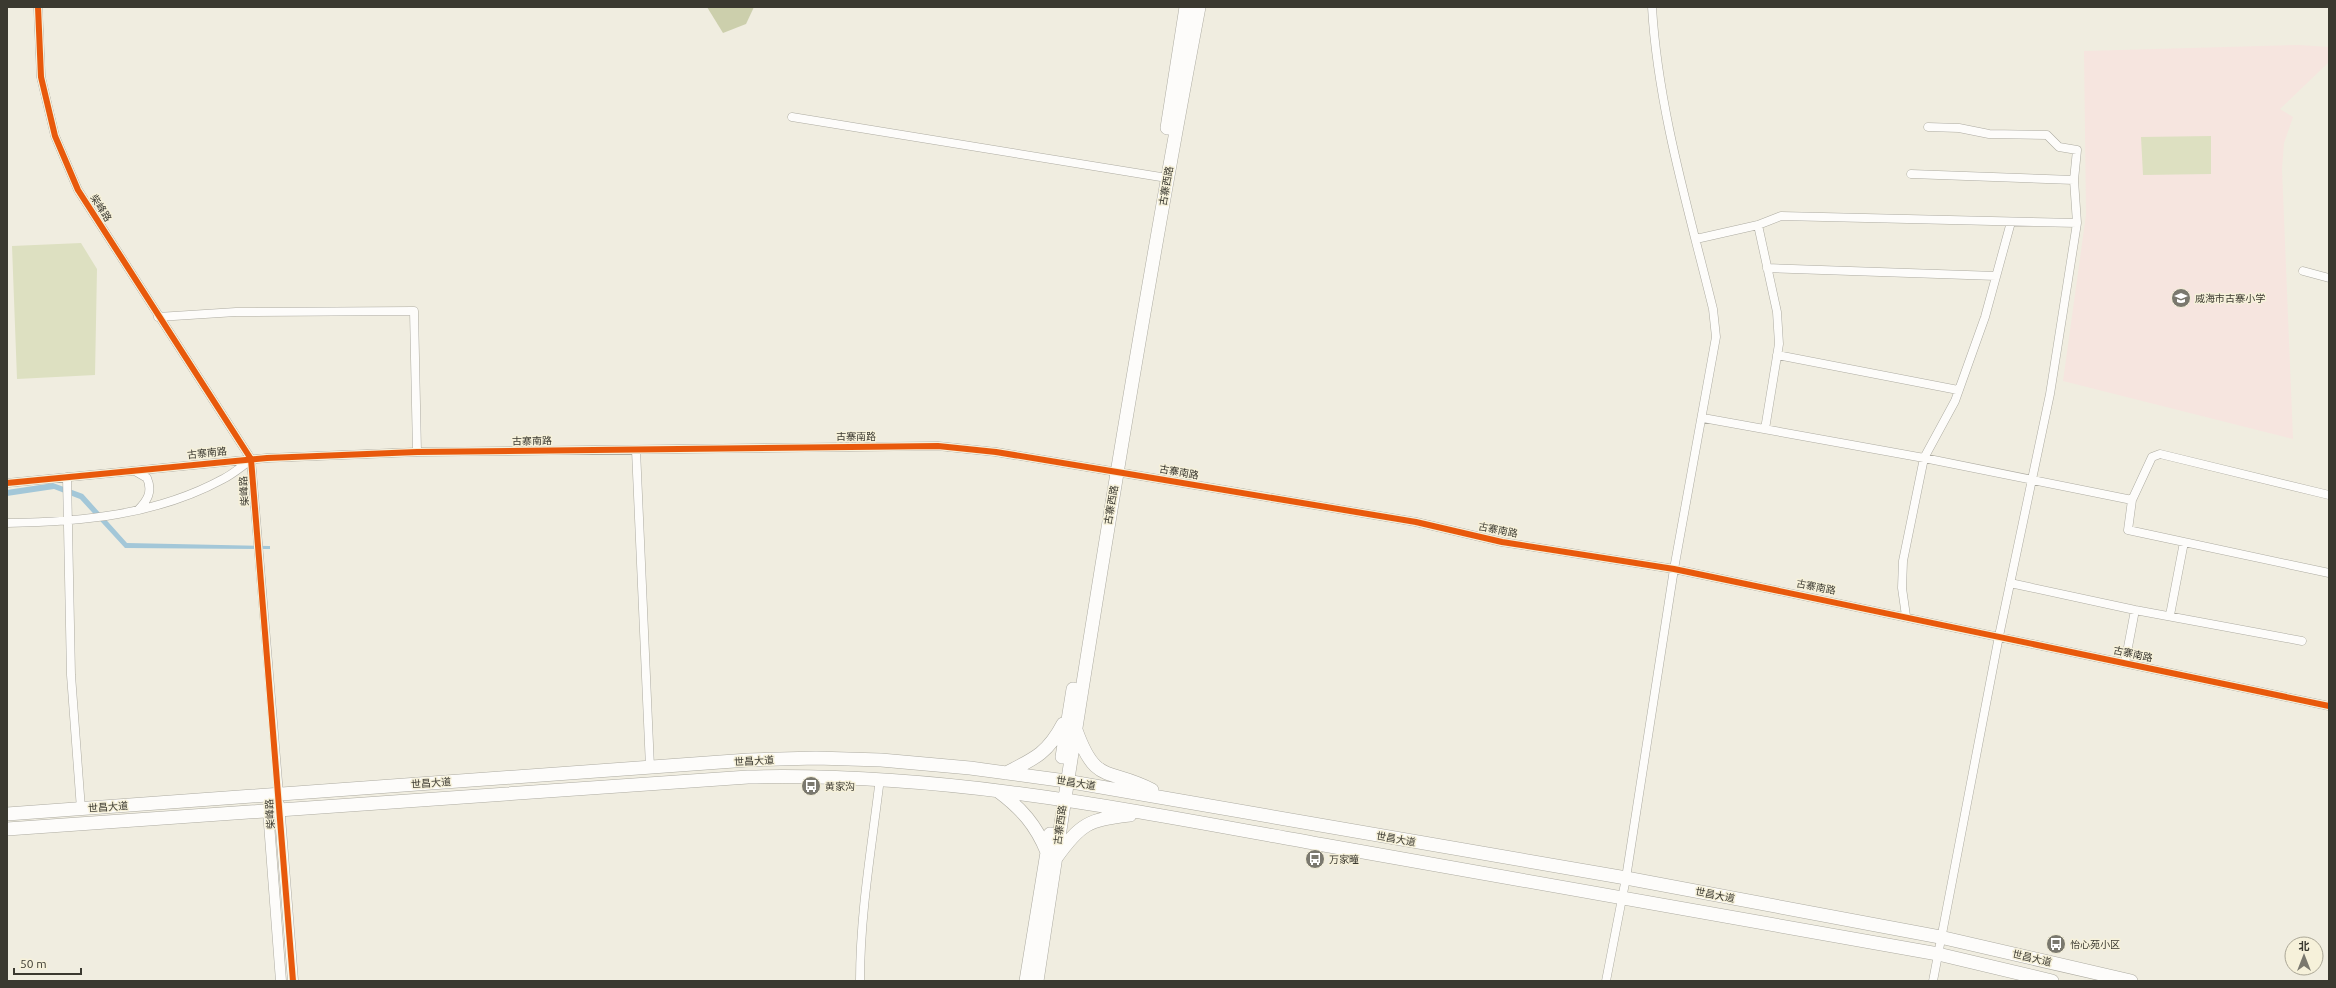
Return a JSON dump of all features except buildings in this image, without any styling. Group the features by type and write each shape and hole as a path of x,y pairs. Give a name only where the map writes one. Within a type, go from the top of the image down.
{"main road":[{"name":"古寨西路","path":"1062,780 1075,730 1114,471 1163,177 1186,7"},
{"name":"古寨西路","path":"1163,177 1199,7"},
{"name":"古寨西路","path":"1037,981 1051,856 1060,798 1068,714 1114,471"},
{"path":"1006,773 1044,752 1055,740 1068,714"},
{"path":"1075,730 1083,750 1091,763 1100,771 1150,788 1170,799"},
{"name":"世昌大道","path":"7,814 650,768 816,758 881,760 1062,780 1626,878 1940,937 2131,981"},
{"name":"世昌大道","path":"7,829 748,776 815,775 880,778 1060,798 1938,954 2052,981"},
{"path":"997,790 1017,805 1029,819 1039,832 1051,856 1083,826 1102,818 1144,813"},
{"name":"古寨西路","path":"1026,981 1051,856"}],"street":[{"name":"柴峰路","path":"38,7 41,77 55,136 78,190 158,317 251,459 278,794 274,809 281,981"},
{"path":"1606,981 1626,878 1674,568 1703,418 1716,338 1713,309 1672,138 1656,52 1652,7"},
{"path":"792,117 1163,177"},
{"path":"1928,127 1959,128 1989,134 2047,135 2059,146 2077,150 2074,180 2076,223 2050,394 1999,636 1940,937 1933,981"},
{"path":"1911,174 2074,180"},
{"path":"1696,239 1758,225 1781,216 2076,223"},
{"path":"1906,616 1902,588 1903,561 1924,458 1958,390 1985,317 2011,222"},
{"path":"1758,225 1777,312 1779,344 1764,429"},
{"path":"1767,268 1996,276"},
{"path":"2302,272 2329,278"},
{"path":"158,317 236,312 414,311 417,452"},
{"path":"1777,355 1958,390"},
{"path":"1703,418 1924,458 2132,500"},
{"name":"古寨南路","path":"7,483 251,459 417,452 938,446 996,452 1114,471 1416,522 1502,542 1674,568 2329,706"},
{"path":"636,450 650,768"},
{"path":"2329,495 2160,454 2152,457 2132,500 2128,530 2329,574"},
{"path":"7,523 94,518 137,511 177,499 224,479 251,459"},
{"path":"135,470 147,478 150,490 147,500 137,511"},
{"path":"67,476 71,675 81,809"},
{"path":"2170,615 2184,542"},
{"path":"2010,583 2135,610 2170,615 2302,641"},
{"path":"2125,663 2135,610"},
{"path":"860,981 860,937 865,912 880,778"},
{"name":"柴峰路","path":"274,809 293,981"}],"shaded area":[{"name":"威海市古寨小学","path":"2299,45 2329,47 2329,62 2280,109 2293,117 2284,143 2282,169 2293,439 2063,381 2086,215 2084,51"}],"green space":[{"path":"707,7 754,7 746,24 723,33"},
{"path":"2211,136 2211,174 2143,175 2141,137"},
{"path":"81,243 97,269 95,375 17,379 12,246"}],"water":[{"path":"53,483 83,494 127,543 270,546 270,549 125,548 80,499 54,489 7,496 7,490"}],"cycle path":[{"path":"38,7 41,77 55,136 78,190 251,459 293,981"},
{"path":"7,483 267,458 417,452 938,446 996,452 1117,472 1416,522 1502,542 1674,569 2329,706"}],"place":[{"name":"威海市古寨小学","path":"2181,298"},
{"name":"黄家沟","path":"811,786"},
{"name":"万家疃","path":"1315,859"},
{"name":"怡心苑小区","path":"2056,944"}]}
